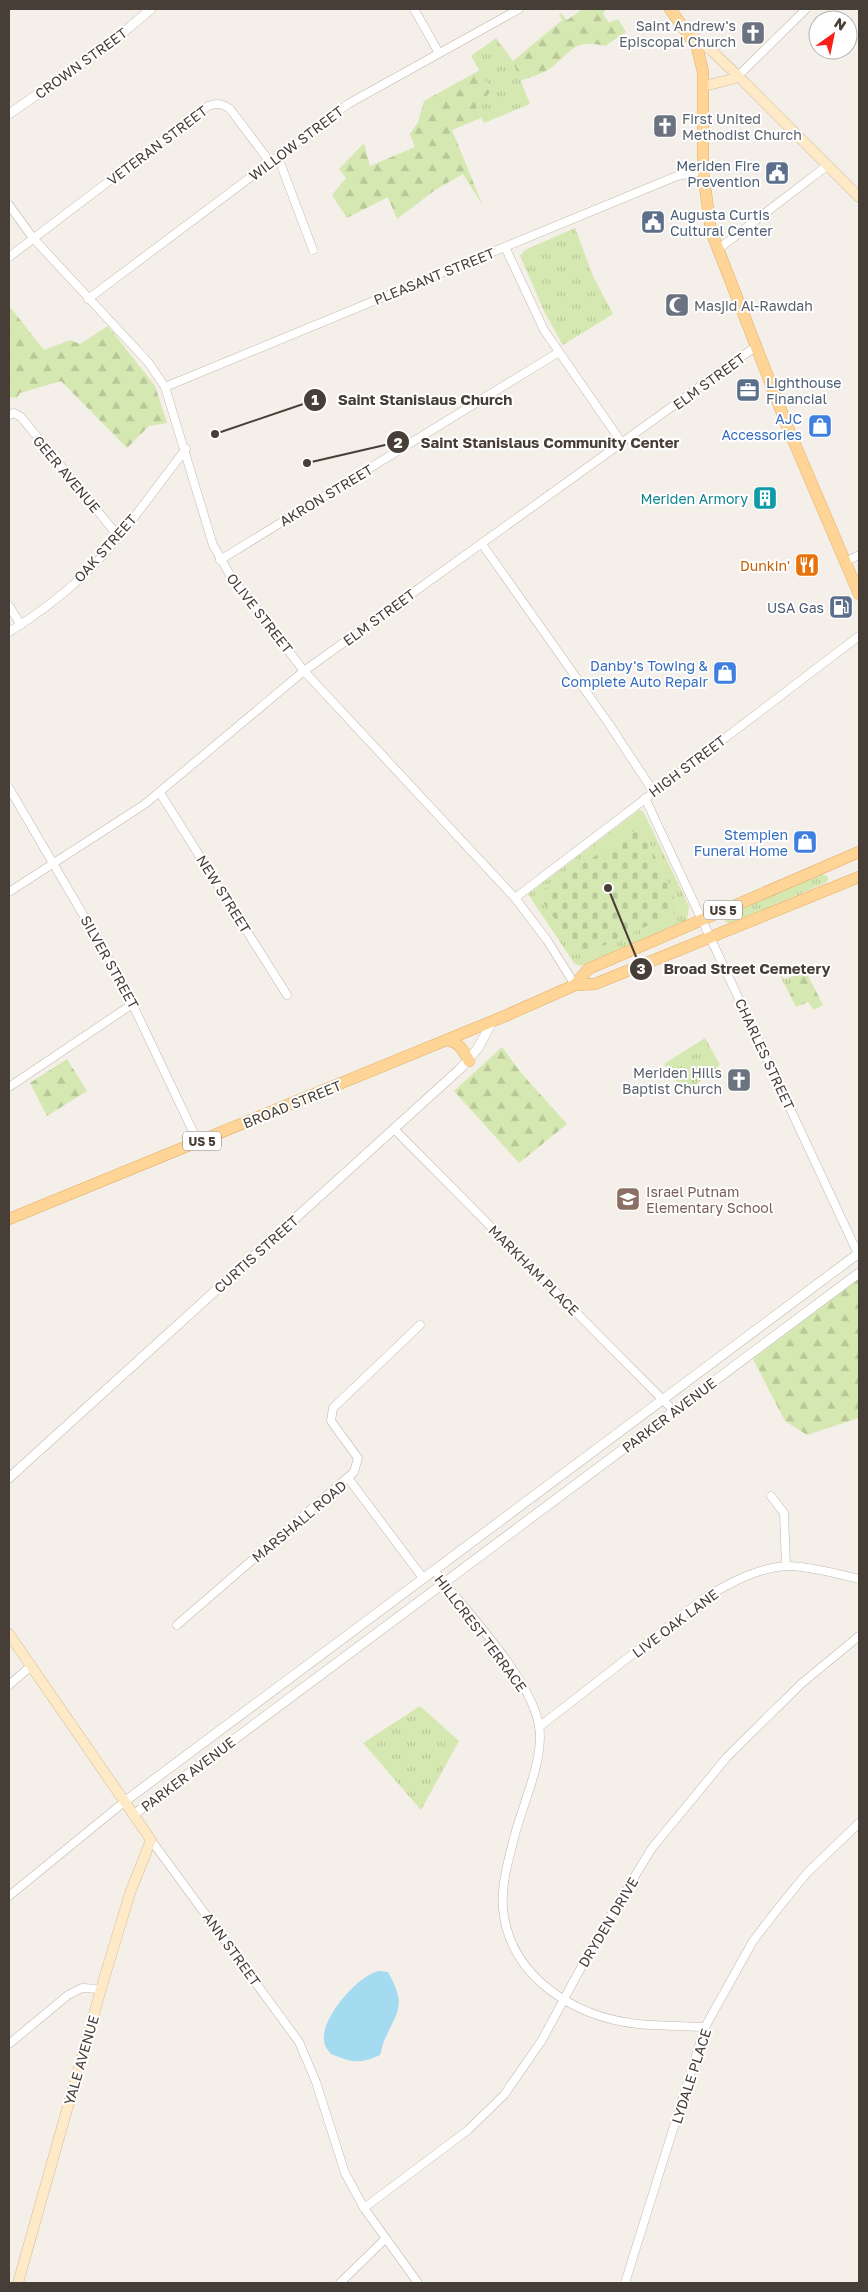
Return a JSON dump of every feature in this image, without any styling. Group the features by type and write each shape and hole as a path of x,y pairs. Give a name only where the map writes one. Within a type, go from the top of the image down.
{"main road":[{"path":"670,9 690,34 712,51 738,76 859,197"},
{"path":"690,34 701,59 704,86 703,171 707,214 717,250 859,594"},
{"path":"704,86 738,76"},
{"name":"BROAD STREET","path":"9,1219 492,1022 575,984 588,969 859,852"},
{"path":"836,862 845,883"},
{"name":"BROAD STREET","path":"575,984 594,984 859,877"},
{"path":"447,1040 461,1046 468,1060"},
{"name":"ANN STREET","path":"9,1634 151,1840"},
{"name":"YALE AVENUE","path":"18,2283 130,1893 151,1840"}],"street":[{"name":"CROWN STREET","path":"9,114 107,46 151,9"},
{"path":"414,9 440,53"},
{"name":"WILLOW STREET","path":"88,299 348,104 519,9"},
{"path":"738,76 806,9"},
{"name":"VETERAN STREET","path":"33,238 208,106 215,103 230,109 270,162"},
{"path":"278,157 313,250"},
{"path":"717,250 828,165"},
{"name":"PLEASANT STREET","path":"165,386 677,176 703,171"},
{"name":"OLIVE STREET","path":"9,205 33,238 148,362 165,386 186,449 213,545 220,560 304,671 515,898 547,940 575,984"},
{"path":"9,257 33,238"},
{"path":"505,247 536,316 622,443"},
{"name":"ELM STREET","path":"9,892 160,793 304,671 756,347"},
{"name":"AKRON STREET","path":"220,560 559,352"},
{"name":"GEER AVENUE","path":"12,414 21,418 118,536"},
{"name":"OAK STREET","path":"9,632 45,608 82,576 118,536 186,449"},
{"path":"482,544 609,724 653,791"},
{"path":"845,562 859,555"},
{"path":"9,606 21,624"},
{"name":"HIGH STREET","path":"515,898 653,791 859,636"},
{"name":"SILVER STREET","path":"9,788 134,1003 198,1142"},
{"name":"NEW STREET","path":"160,793 288,994"},
{"name":"CHARLES STREET","path":"646,798 859,1254"},
{"path":"9,1087 134,1003"},
{"name":"CURTIS STREET","path":"9,1478 468,1060 481,1043 492,1022"},
{"name":"MARKHAM PLACE","path":"394,1129 674,1411"},
{"name":"PARKER AVENUE","path":"124,1802 859,1254"},
{"name":"PARKER AVENUE","path":"134,1815 859,1272"},
{"path":"769,1320 779,1333"},
{"path":"348,1478 354,1472 358,1458 331,1421 333,1408 420,1325"},
{"name":"MARSHALL ROAD","path":"177,1625 323,1497 348,1478 423,1578"},
{"path":"549,1484 559,1497"},
{"path":"771,1496 784,1513 786,1566"},
{"name":"LIVE OAK LANE","path":"539,1727 706,1597 732,1582 786,1566 859,1579"},
{"name":"HILLCREST TERRACE","path":"434,1570 521,1681 533,1704 539,1727 538,1756 505,1876 503,1908 509,1938 522,1964 562,2001 595,2015 636,2024 705,2026"},
{"name":"DRYDEN DRIVE","path":"364,2208 439,2153 487,2113 504,2095 530,2060 597,1938 652,1848 728,1757 801,1684 859,1636"},
{"path":"333,1646 342,1659"},
{"path":"9,1685 31,1666"},
{"name":"PARKER AVENUE","path":"234,1720 243,1733"},
{"path":"9,1896 124,1802"},
{"name":"LYDALE PLACE","path":"625,2283 705,2026 753,1941 807,1873 859,1823"},
{"name":"ANN STREET","path":"151,1840 299,2042 316,2082 345,2173 364,2208 418,2283"},
{"path":"9,2044 68,1995 82,1988 101,1990"},
{"path":"340,2283 385,2239"}],"green space":[{"path":"583,9 606,9 603,14 609,23 618,19 626,32 605,46 594,44 580,45 548,69 520,81 513,61 562,20 559,14 561,13 567,20"},
{"path":"496,38 513,61 530,104 484,123 476,108 491,90 471,56"},
{"path":"480,70 491,91 476,108 481,118 452,130 483,206 463,174 435,190 397,219 388,197 347,218 332,195 346,178 339,169 364,143 370,166 415,147 410,134 418,122 424,101"},
{"path":"575,228 593,276 613,314 563,345 545,313 520,256 525,250"},
{"path":"10,307 44,350 70,340 80,344 108,326 155,386 167,423 149,426 127,448 61,381 20,393 17,398 9,397"},
{"path":"639,810 643,811 689,906 687,920 580,966 574,963 528,894","holes":["641,826 680,911 581,956"]},
{"path":"641,826 680,911 581,956 537,894"},
{"path":"822,874 827,876 828,880 826,883 730,923 725,922 727,915"},
{"path":"806,972 823,1005 814,1010 808,1002 796,1007 790,995 798,978"},
{"path":"802,973 790,995 780,976 785,979"},
{"path":"705,1038 720,1065 685,1093 664,1064"},
{"path":"502,1047 521,1073 567,1124 519,1163 454,1091"},
{"path":"67,1059 87,1091 47,1116 30,1083"},
{"path":"859,1279 859,1418 807,1435 785,1421 753,1359"},
{"path":"420,1706 459,1741 421,1810 363,1743"}],"water":[{"path":"379,1971 388,1972 394,1983 399,2000 397,2013 384,2041 380,2055 366,2060 355,2061 331,2054 326,2048 324,2040 328,2020 342,1999 361,1980"}],"place":[{"name":"Saint Andrew's Episcopal Church","path":"753,33"},
{"name":"First United Methodist Church","path":"665,126"},
{"name":"Meriden Fire Prevention","path":"777,173"},
{"name":"Augusta Curtis Cultural Center","path":"653,222"},
{"name":"Masjid Al-Rawdah","path":"677,305"},
{"name":"Lighthouse Financial","path":"748,390"},
{"name":"AJC Accessories","path":"820,426"},
{"name":"Saint Stanislaus Church","path":"215,434"},
{"name":"Saint Stanislaus Community Center","path":"307,463"},
{"name":"Meriden Armory","path":"765,498"},
{"name":"Dunkin'","path":"807,565"},
{"name":"USA Gas","path":"841,607"},
{"name":"Danby's Towing & Complete Auto Repair","path":"725,673"},
{"name":"Stempien Funeral Home","path":"805,842"},
{"name":"Broad Street Cemetery","path":"608,888"},
{"name":"Meriden Hills Baptist Church","path":"739,1080"},
{"name":"Israel Putnam Elementary School","path":"628,1199"}]}
